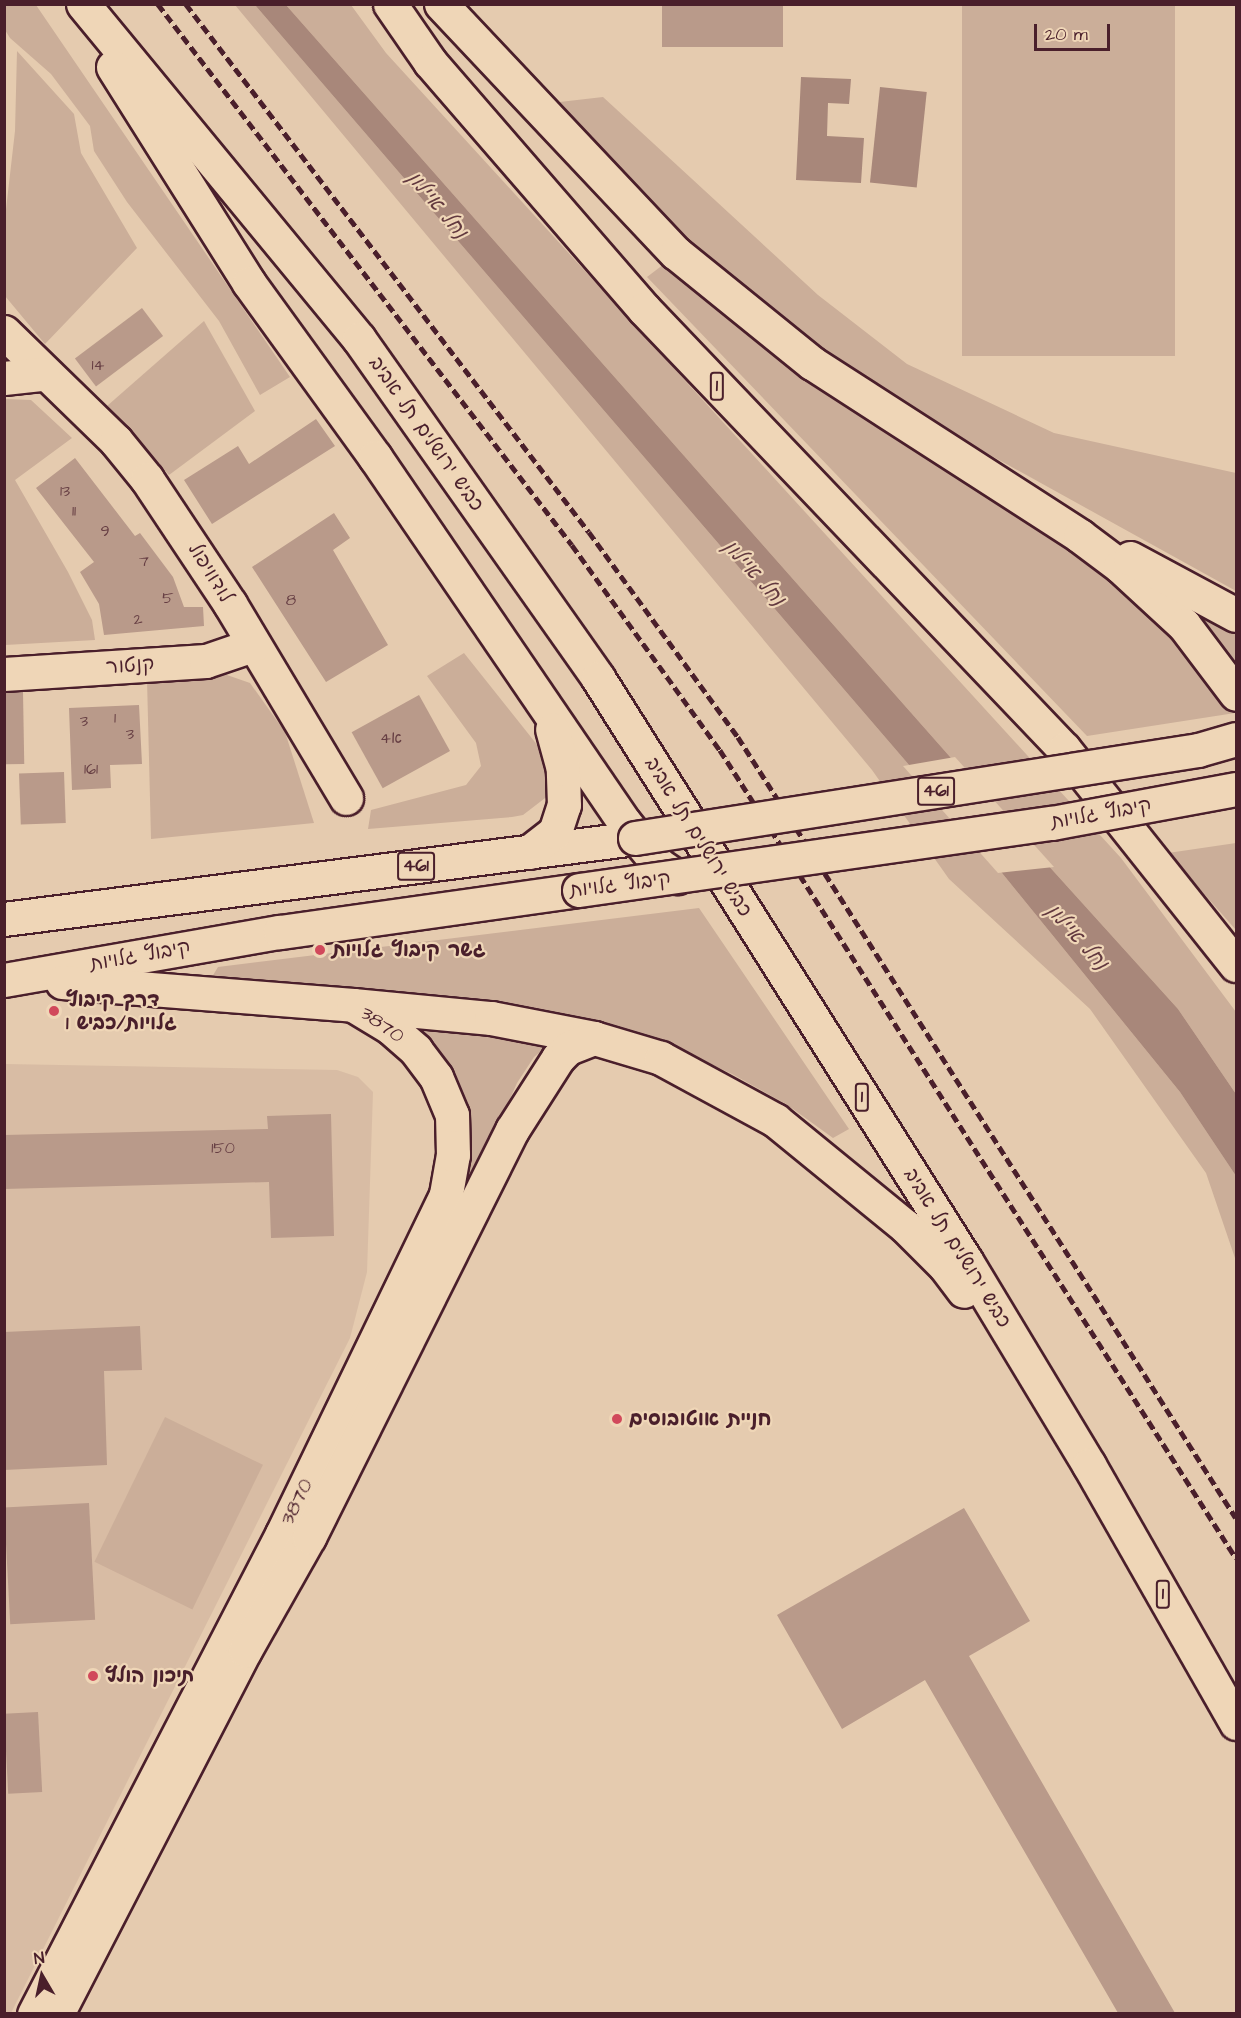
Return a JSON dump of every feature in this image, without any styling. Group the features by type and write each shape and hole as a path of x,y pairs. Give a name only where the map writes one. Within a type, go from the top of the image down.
{"main road":[{"path":"74,4 249,283 542,699 626,824 658,865 677,877"},
{"name":"כביש ירושלים תל אביב","path":"82,4 359,339 598,678 966,1261 1089,1465 1236,1723"},
{"name":"1","path":"390,4 430,62 644,309 1064,750 1236,965"},
{"path":"441,4 602,178 676,253 812,363 1080,536 1151,592 1184,625 1236,694"},
{"name":"לודוויפול","path":"4,332 43,374 116,441 147,479 253,645 346,798"},
{"path":"4,378 43,374"},
{"path":"1080,536 1152,568 1236,615"},
{"name":"קנטור","path":"4,674 206,661 253,645"},
{"path":"529,852 555,832 564,805 563,769 542,699"},
{"name":"461","path":"4,919 573,846 626,824 1198,750 1236,739"},
{"name":"קיבוץ גלויות","path":"13,979 280,932 1052,823 1236,789"},
{"path":"4,902 103,906"},
{"path":"13,979 491,1018 594,1038 661,1058 724,1089 775,1120 905,1226 945,1266 1089,1465"},
{"name":"3870","path":"34,2013 282,1534 446,1194 453,1155 452,1115 436,1077 416,1050 391,1028 353,1005"},
{"path":"57,2013 245,1650 309,1537 512,1130 558,1058 568,1048 594,1038"}],"shaded area":[{"path":"5,4 36,5 290,377 260,395 219,321 127,202 94,151 90,126 51,74 10,38 5,30"},
{"path":"235,5 255,5 1002,873 1180,1092 1236,1176 1236,1261 1206,1173 1090,1009 949,879 872,770"},
{"path":"286,5 351,5 386,53 1121,858 1236,1012 1236,1094 1178,1009 951,758"},
{"path":"962,5 1175,5 1175,356 962,356"},
{"path":"17,51 74,114 81,153 137,248 45,344 5,296 5,218 15,131"},
{"path":"603,97 818,295 907,364 1054,433 1236,473 1236,591 898,404 763,304 666,225 551,103"},
{"path":"668,261 802,375 866,419 1074,544 1167,626 1235,713 1087,736 647,277"},
{"path":"204,321 255,411 169,475 107,406"},
{"path":"5,399 31,400 72,438 15,480 68,572 92,620 95,640 5,645"},
{"path":"1203,604 1236,622 1236,665 1195,613"},
{"path":"464,653 550,761 549,795 523,815 368,829 371,810 466,785 481,766 476,743 427,676"},
{"path":"227,675 250,683 285,732 314,823 151,839 147,679"},
{"path":"1236,843 1236,930 1168,853"},
{"path":"699,908 849,1129 833,1138 786,1104 732,1074 679,1049 611,1025 528,1012 209,982 218,967"},
{"path":"395,1017 560,1036 534,1057 517,1083 454,1224 462,1160"},
{"name":"תיכון הולץ","path":"5,1064 337,1070 358,1077 373,1092 367,1272 350,1338 11,2013 5,2014"},
{"path":"165,1417 263,1465 192,1609 94,1562"}],"water":[{"name":"נחל איילון","path":"255,5 286,5 951,758 1178,1009 1236,1094 1236,1176 1180,1092 1002,873"},
{"path":"801,77 851,79 849,104 828,103 827,136 864,138 861,183 796,180"},
{"path":"880,87 927,92 917,187 870,182"}],"pier":[{"path":"955,757 1054,867 998,873 903,766"}],"building":[{"path":"662,4 783,4 783,47 662,47"},
{"path":"142,308 163,336 96,387 75,359"},
{"path":"316,419 335,446 212,524 184,480 238,446 249,464"},
{"path":"75,458 135,536 140,533 173,577 184,607 203,607 204,626 104,635 99,604 80,572 94,562 36,488"},
{"path":"334,513 350,538 333,550 388,645 326,682 252,567"},
{"path":"4,692 23,692 24,764 5,764"},
{"path":"419,695 450,751 383,788 352,732"},
{"path":"139,705 142,764 110,765 111,788 72,790 69,708"},
{"path":"64,772 66,823 21,825 19,774"},
{"path":"331,1114 334,1236 271,1238 269,1182 4,1189 4,1135 268,1129 267,1116"},
{"path":"140,1326 142,1370 104,1371 107,1465 4,1470 4,1332"},
{"path":"89,1503 95,1620 10,1624 4,1507"},
{"path":"964,1508 1030,1621 969,1656 1175,2013 1118,2013 925,1680 842,1729 777,1615"},
{"path":"38,1712 42,1792 8,1794 4,1714"}],"railway":[{"path":"158,4 572,545 720,750 1236,1558"},
{"path":"186,4 589,532 738,737 1236,1518"}],"place":[{"name":"גשר קיבוץ גלויות","path":"320,950"},
{"name":"דרך קיבוץ גלויות/כביש 1","path":"54,1011"},
{"name":"חניית אוטובוסים","path":"617,1419"},
{"name":"תיכון הולץ","path":"93,1676"}]}
